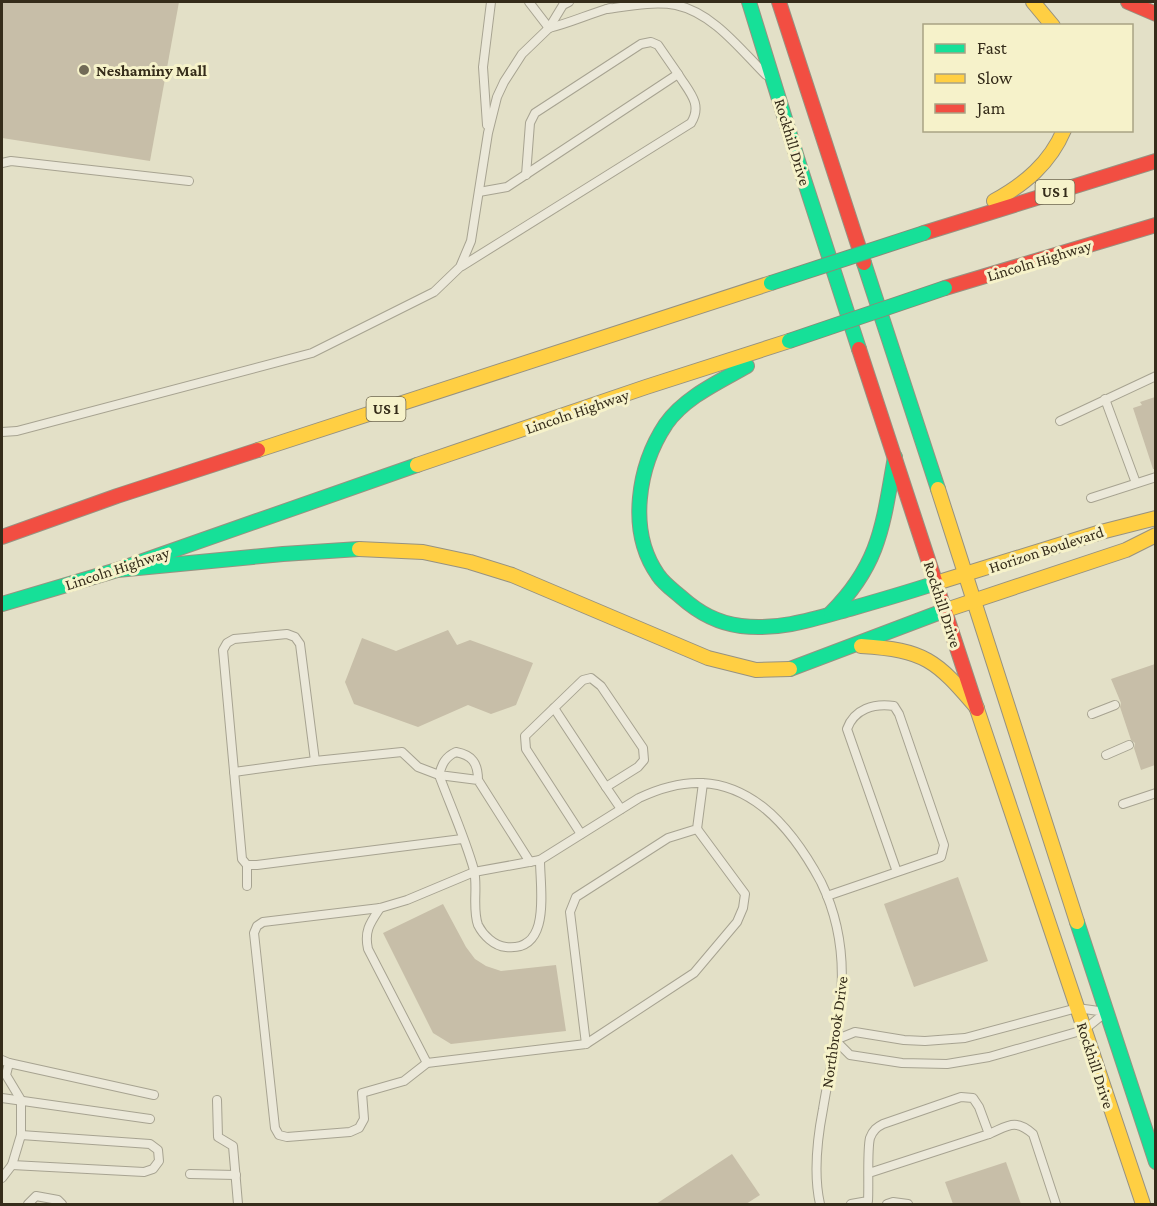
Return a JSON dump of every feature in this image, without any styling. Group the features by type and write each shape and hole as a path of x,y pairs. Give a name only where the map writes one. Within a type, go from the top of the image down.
{"main road":[{"name":"Rockhill Drive","path":"749,2 936,583 1143,1204"},
{"name":"Rockhill Drive","path":"779,2 975,600 1155,1162"},
{"path":"1033,2 1051,24"},
{"path":"1128,2 1155,14"},
{"path":"954,223 1007,195 1033,175 1061,140 1063,132"},
{"name":"US 1","path":"2,537 117,496 954,223 1155,161"},
{"name":"Lincoln Highway","path":"2,604 117,570 230,529 646,387 945,288 1155,225"},
{"name":"Horizon Boulevard","path":"789,341 702,392 667,423 645,472 639,506 639,525 643,541 657,573 672,590 702,613 722,623 766,627 790,626 967,576 1118,526 1155,518"},
{"path":"830,615 853,590 866,571 873,554 882,525 895,457"},
{"name":"Horizon Boulevard","path":"117,570 356,549 423,552 470,562 512,575 708,658 735,666 772,671 801,665 911,622 1126,550 1155,535"},
{"path":"857,645 895,648 924,657 947,675 977,708"}],"lane":[{"path":"488,133 483,67 491,2"},
{"path":"529,2 549,28"},
{"path":"460,267 471,240 488,133 497,97 522,54 549,28 562,5 569,2"},
{"path":"549,28 571,23 607,9 641,2"},
{"path":"607,9 653,3 676,5 688,10 709,20 722,31 775,85"},
{"path":"2,432 17,431 312,353 434,292 460,267 691,123 697,114 697,106 658,45 651,42 641,44 535,113 530,123 526,175"},
{"path":"478,192 507,187 678,74"},
{"path":"2,163 11,161 189,181"},
{"path":"1060,421 1155,376"},
{"path":"1105,399 1136,483"},
{"path":"1091,498 1155,477"},
{"path":"248,886 247,865 242,859 234,772 223,650 226,643 234,639 287,634 295,637 300,644 315,761"},
{"path":"581,834 526,749 525,736 582,680 591,678 601,686 643,748 644,760 638,767 606,787"},
{"path":"827,896 897,872 941,856 944,845 899,714 894,706 881,704 857,712 850,720 847,729 897,872"},
{"path":"1092,714 1115,705"},
{"path":"554,708 621,809"},
{"path":"1106,754 1129,745"},
{"path":"234,772 402,752 418,767 439,775 478,780"},
{"path":"530,862 478,780 478,768 474,761 466,754 456,752 448,756 439,775 474,872 477,922 493,942 503,947 515,947 528,943 536,936 540,922 540,860 530,862 474,872 407,900 380,908 263,922 257,926 254,933 276,1128 279,1135 287,1137 350,1132 359,1128 364,1119 362,1093 404,1081 427,1063 586,1044 694,973 737,922 746,894 697,830 703,783"},
{"name":"Northbrook Drive","path":"540,860 621,809 654,791 671,785 717,784 741,793 771,814 789,832 803,852 827,896 840,937 843,959 842,999 817,1147 816,1173 820,1204"},
{"path":"1123,804 1155,793"},
{"path":"586,1044 570,912 576,897 668,838 697,830"},
{"path":"247,865 462,839"},
{"path":"380,908 367,927 365,937 368,949 427,1063"},
{"path":"1077,1008 1106,1012 1084,1030 989,1057 947,1064 902,1064 850,1055 835,1040 855,1032 904,1040 965,1038 1077,1008"},
{"path":"2,1178 12,1164 21,1134 21,1100 6,1075 5,1061 154,1095"},
{"path":"851,1204 869,1203 870,1138 875,1129 883,1124 961,1097 973,1098 979,1107 989,1134"},
{"path":"2,1098 150,1119"},
{"path":"217,1100 218,1137 233,1146 238,1204"},
{"path":"869,1173 989,1134 1014,1123 1023,1126 1033,1134 1056,1204"},
{"path":"12,1164 144,1172 153,1169 159,1161 158,1150 150,1144 21,1134"},
{"path":"190,1174 236,1175"},
{"path":"28,1204 36,1196 58,1200 62,1204"},
{"path":"887,1204 893,1202 908,1204"}],"building":[{"name":"Neshaminy Mall","path":"2,2 179,2 150,161 2,138"},
{"path":"1155,397 1155,469 1153,469 1133,408 1142,405 1140,402"},
{"path":"448,630 457,645 470,640 533,663 516,705 491,714 468,705 418,727 354,704 345,682 362,638 396,651"},
{"path":"1155,664 1155,765 1141,770 1134,748 1135,743 1131,740 1120,707 1121,703 1111,679"},
{"path":"958,877 988,961 914,987 884,904"},
{"path":"443,904 466,947 475,959 486,966 501,971 556,965 566,1031 451,1044 433,1033 383,933"},
{"path":"732,1154 760,1195 746,1204 656,1204"},
{"path":"1006,1162 1021,1204 953,1204 945,1182"}],"traffic: fast":[{"path":"749,2 859,349"},
{"path":"771,283 924,233"},
{"path":"864,263 938,489"},
{"path":"789,341 945,288"},
{"path":"747,366 703,391 683,406 666,424 656,441 643,479 640,519 642,539 648,558 663,581 688,603 709,616 732,625 756,627 770,627 812,619 936,583"},
{"path":"831,613 848,595 870,559 883,522 895,457"},
{"path":"2,604 117,570 417,465"},
{"path":"117,570 359,549"},
{"path":"790,669 946,610"},
{"path":"1077,922 1156,1162"}],"traffic: slow":[{"path":"1033,2 1051,24"},
{"path":"994,201 1035,172 1052,153 1063,132"},
{"path":"258,450 771,283"},
{"path":"417,465 789,341"},
{"path":"938,489 1077,922"},
{"path":"936,583 1101,532 1156,518"},
{"path":"946,610 1126,550 1156,535"},
{"path":"359,549 423,552 470,562 512,575 708,658 756,670 790,669"},
{"path":"861,646 900,651 928,660 951,679 977,708"},
{"path":"977,709 1143,1204"}],"traffic: jam":[{"path":"779,2 864,263"},
{"path":"1128,2 1156,14"},
{"path":"924,233 1156,161"},
{"path":"945,288 1156,225"},
{"path":"859,349 977,709"},
{"path":"2,537 117,496 258,450"}],"place":[{"name":"Neshaminy Mall","path":"84,70"}]}
